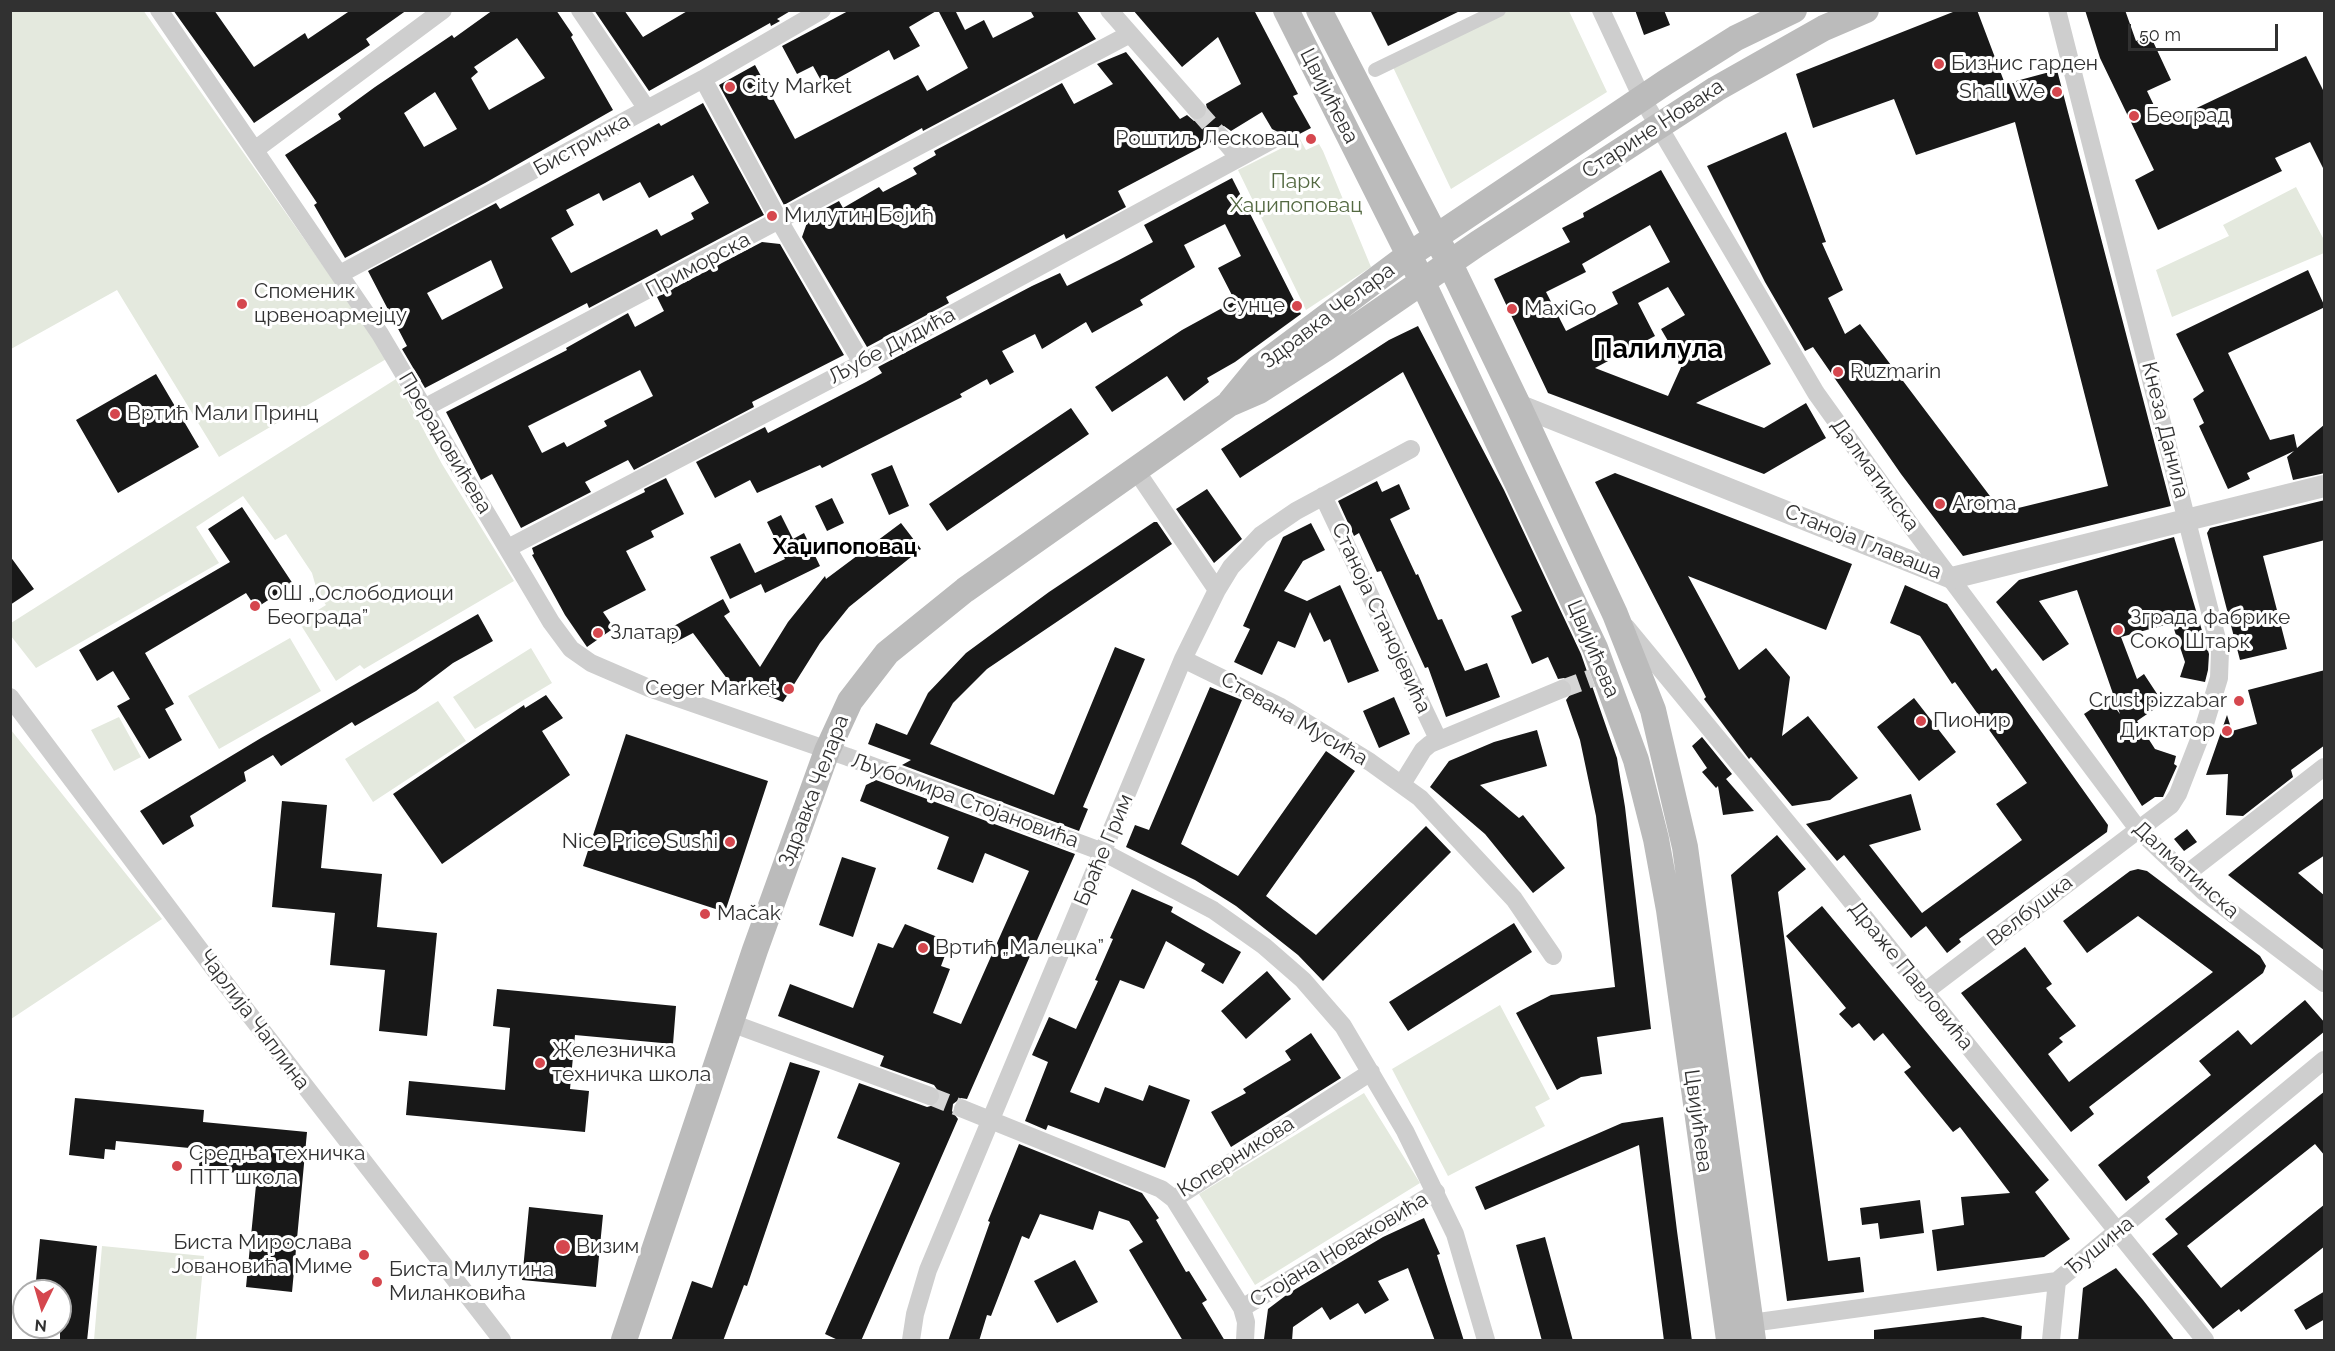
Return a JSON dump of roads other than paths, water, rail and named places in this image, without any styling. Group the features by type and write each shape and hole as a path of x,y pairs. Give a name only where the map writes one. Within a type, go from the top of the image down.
{"main road":[{"name":"Цвијићева","path":"1286,10 1423,283 1636,760 1656,839 1669,910 1729,1341"},
{"name":"Цвијићева","path":"1318,10 1450,264 1518,405 1615,614 1653,710 1685,847 1752,1332"},
{"name":"Старине Новака","path":"1436,237 1642,98 1736,38 1794,10"},
{"name":"Старине Новака","path":"1450,264 1765,58 1866,10"},
{"name":"Здравка Челара","path":"1229,404 1258,368 1436,237"},
{"name":"Здравка Челара","path":"624,1341 730,1023 827,751 850,701 887,653 965,590 1229,404 1270,384 1450,264"}],"street":[{"name":"Прерадовићева","path":"159,10 340,274 424,408 559,634 581,658 649,688 827,751"},
{"path":"256,149 443,10"},
{"path":"580,10 647,109"},
{"name":"Бистричка","path":"340,274 703,79 822,10"},
{"path":"1109,10 1197,110"},
{"path":"1375,70 1499,10"},
{"name":"Далматинска","path":"1601,10 1642,98 1816,393 1912,527 2138,829 2185,875 2275,947 2325,983"},
{"name":"Кнеза Данила","path":"2057,10 2220,651 2219,678 2178,794 2171,805 2138,829"},
{"name":"Приморска","path":"424,408 780,222 1130,34"},
{"path":"703,79 780,222 862,363"},
{"path":"1221,137 1239,158"},
{"name":"Љубе Дидића","path":"508,548 862,363 1272,140"},
{"name":"Станоја Главаша","path":"1518,405 1952,578 2325,486"},
{"name":"Браће Грим","path":"911,1341 915,1314 928,1270 1183,659 1217,590 1231,567 1261,535 1323,496 1411,449"},
{"path":"1136,469 1217,590"},
{"name":"Станоја Станојевића","path":"1323,496 1438,739"},
{"name":"Драже Павловића","path":"1615,614 1819,861 2205,1341"},
{"name":"Стевана Мусића","path":"1183,659 1280,706 1402,784 1446,823 1507,891 1553,956"},
{"path":"1402,784 1423,750 1438,739 1562,689"},
{"name":"Чарлија Чаплина","path":"10,697 218,974 502,1341"},
{"name":"Љубомира Стојановића","path":"827,751 1103,852 1213,910 1264,946 1322,1000 1343,1026 1405,1131 1436,1192 1458,1244 1486,1341"},
{"path":"2185,875 2325,767"},
{"name":"Велбушка","path":"1923,993 2138,829"},
{"path":"730,1023 930,1096"},
{"name":"Ђушина","path":"1752,1332 2057,1281 2325,1060"},
{"name":"Коперникова","path":"963,1109 1161,1189 1174,1198 1371,1072"},
{"name":"Стојана Новаковића","path":"1242,1308 1436,1192"},
{"name":"Стојана Новаковића","path":"1174,1198 1242,1308 1246,1322 1245,1341"},
{"path":"2052,1341 2057,1281"}],"tunnel":[{"path":"1197,110 1221,137"},
{"path":"1562,689 1592,678"},
{"path":"930,1096 963,1109"}],"place":[{"name":"Бизнис гарден","path":"1939,64"},
{"name":"City Market","path":"730,87"},
{"name":"Shall We","path":"2057,92"},
{"name":"Београд","path":"2134,116"},
{"name":"Роштиљ Лесковац","path":"1311,139"},
{"name":"Милутин Бојић","path":"772,216"},
{"name":"Споменик црвеноармејцу","path":"242,304"},
{"name":"Сунце","path":"1297,306"},
{"name":"MaxiGo","path":"1512,309"},
{"name":"Ruzmarin","path":"1838,372"},
{"name":"Вртић Мали Принц","path":"115,414"},
{"name":"Aroma","path":"1940,504"},
{"name":"ОШ „Ослободиоци Београда”","path":"255,606"},
{"name":"Зграда фабрике Соко Штарк","path":"2118,630"},
{"name":"Златар","path":"598,633"},
{"name":"Ceger Market","path":"789,689"},
{"name":"Crust pizzabar","path":"2239,701"},
{"name":"Пионир","path":"1921,721"},
{"name":"Диктатор","path":"2227,731"},
{"name":"Nice Price Sushi","path":"730,842"},
{"name":"Mačak","path":"705,914"},
{"name":"Вртић „Малецка”","path":"923,948"},
{"name":"Железничка техничка школа","path":"540,1063"},
{"name":"Средња техничка ПТТ школа","path":"177,1166"},
{"name":"Визим","path":"563,1247"},
{"name":"Биста Мирослава Јовановића Миме","path":"364,1255"},
{"name":"Биста Милутина Миланковића","path":"377,1282"}],"district":[{"name":"Палилула","path":"1658,350"},
{"name":"Хаџипоповац","path":"845,547"}],"park label":[{"name":"Парк Хаџипоповац","path":"1296,194"}]}
